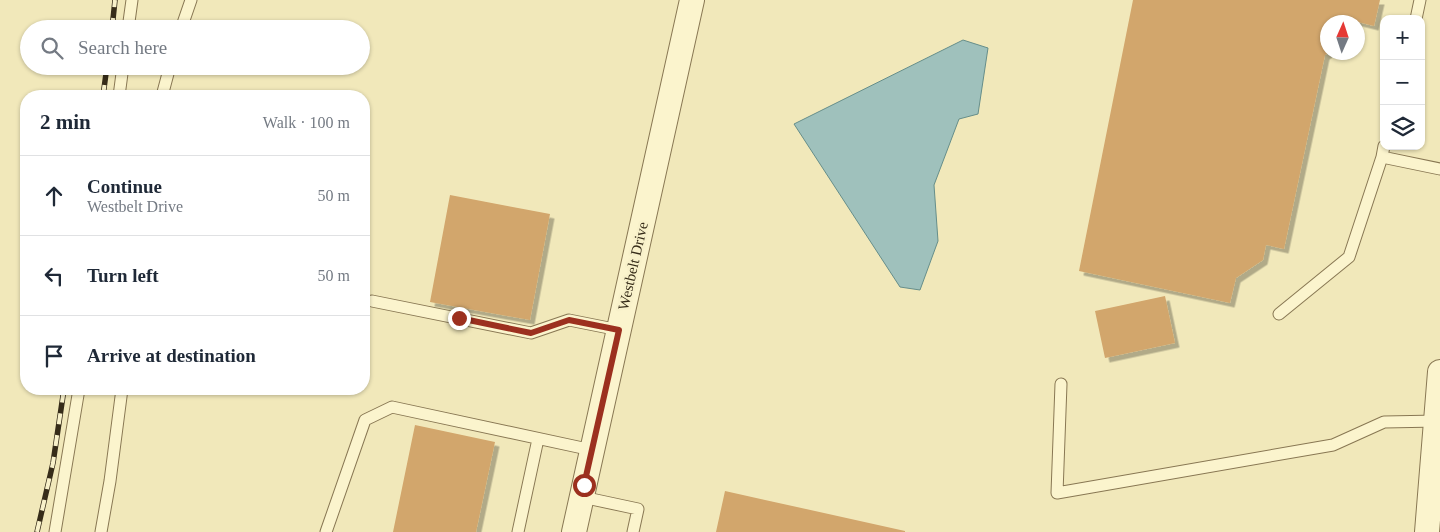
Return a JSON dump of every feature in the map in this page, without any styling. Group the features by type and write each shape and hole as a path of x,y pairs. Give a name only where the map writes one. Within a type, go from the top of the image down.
{"street":[{"name":"Westbelt Drive","path":"574,532 692,0"},
{"path":"1427,532 1438,421 1440,372"}],"lane":[{"path":"129,20 132,0"},
{"path":"184,20 191,0"},
{"path":"1417,15 1420,0"},
{"path":"121,90 123,75"},
{"path":"164,90 168,75"},
{"path":"1279,314 1349,257 1383,152 1440,169"},
{"path":"372,301 531,333 569,320 619,330"},
{"path":"1061,384 1058,493 1333,445 1384,422 1438,421"},
{"path":"56,532 79,395"},
{"path":"101,532 121,395"},
{"path":"326,532 365,420 392,407 592,450"},
{"path":"518,532 538,439"},
{"path":"582,497 638,509 633,532"}],"water":[{"path":"963,40 988,48 978,114 959,119 934,185 938,241 920,290 900,287 794,124"}],"building":[{"path":"1133,0 1380,0 1374,26 1365,24 1365,15 1320,15 1320,60 1324,60 1284,249 1266,245 1263,260 1236,278 1230,303 1079,271"},
{"path":"450,195 550,214 530,320 430,302"},
{"path":"1165,296 1175,343 1105,358 1095,311"},
{"path":"415,425 495,442 476,532 393,532"},
{"path":"725,491 905,531 905,532 716,532"}],"railway":[{"path":"113,20 115,0"},
{"path":"104,90 106,75"},
{"path":"37,532 53,463 63,395"}],"route":[{"path":"459,318 531,333 569,320 619,330 584,485"}]}
